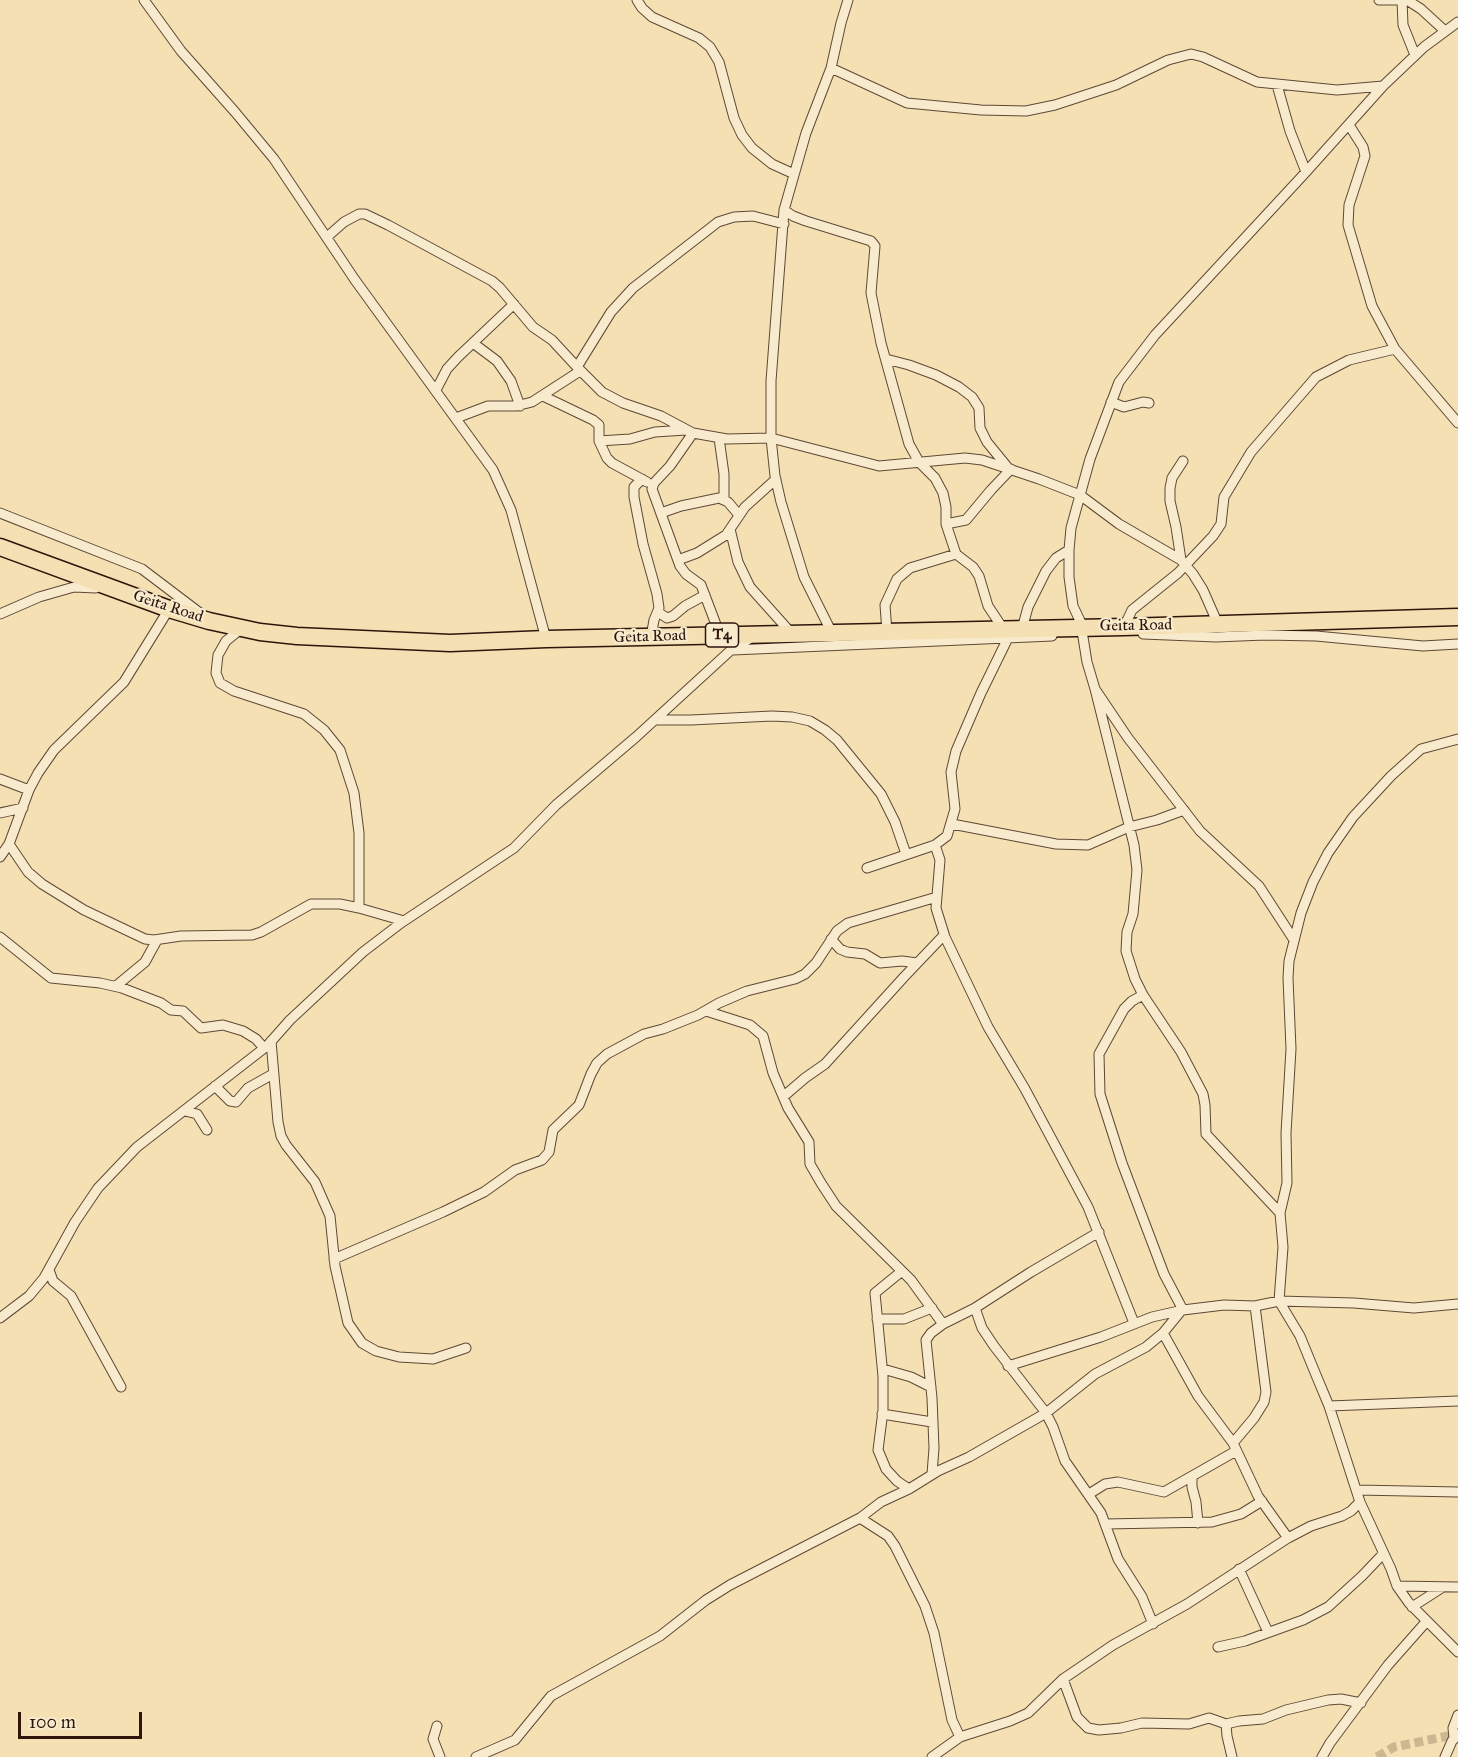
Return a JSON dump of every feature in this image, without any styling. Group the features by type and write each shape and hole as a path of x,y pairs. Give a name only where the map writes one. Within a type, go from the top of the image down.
{"highway":[{"name":"Geita Road","path":"0,547 169,609 209,621 297,636 450,643 758,634 887,632 1006,634 1022,629 1458,617"}],"street":[{"path":"144,0 181,51 274,159 355,280 493,470 503,489 520,541 546,639"},
{"path":"637,0 642,8 652,16 699,38 710,47 719,62 734,118 742,135 752,148 772,164 794,174"},
{"path":"832,633 804,578 788,529 776,479 771,438 771,364 784,210 806,133 831,68 840,23 848,0"},
{"path":"1379,0 1407,0 1421,9 1445,31"},
{"path":"1402,0 1403,25 1415,55"},
{"path":"1280,1213 1206,1134 1203,1094 1182,1052 1143,995 1126,951 1137,870 1134,845 1082,629 1073,606 1069,550 1071,528 1119,382 1155,335 1383,86 1415,55 1458,22"},
{"path":"831,68 907,103 981,110 1026,111 1055,105 1116,85 1168,60 1191,54 1203,57 1250,80 1277,85 1336,90 1383,86"},
{"path":"1277,85 1290,131 1306,172"},
{"path":"1348,124 1363,147 1365,156 1349,205 1348,225 1372,306 1395,349 1458,423"},
{"path":"784,210 806,221 871,242 875,246 871,293 873,307 909,444 919,462 935,478 943,493 946,524 956,554 973,567 979,576 988,606 1006,634"},
{"path":"327,237 344,222 356,215 365,214 492,281 533,327 552,340 591,382 611,397 661,416 689,431"},
{"path":"456,418 488,406 520,406 543,396 578,369 591,341 610,312 633,288 718,222 734,217 753,216 784,224"},
{"path":"436,390 447,369 513,304"},
{"path":"473,343 497,361 511,381 520,406"},
{"path":"1124,627 1132,610 1213,536 1221,524 1224,497 1251,452 1316,377 1349,360 1395,349"},
{"path":"886,359 936,375 972,397 979,408 980,428 987,442 1010,469"},
{"path":"543,396 594,420 599,425 600,441 607,458 653,488 682,571 701,585 720,635"},
{"path":"1111,402 1124,407 1143,402 1149,403"},
{"path":"600,441 630,439 655,432 689,431 719,438 771,438 879,466 965,458 981,460 1080,495 1119,524 1184,563"},
{"path":"653,488 654,483 670,466 689,431"},
{"path":"719,438 724,474 724,498 739,515"},
{"path":"1184,461 1173,478 1170,501 1184,563 1203,590 1218,624"},
{"path":"946,524 966,520 1010,469"},
{"path":"642,479 634,487 634,497 642,544 657,594 658,612 651,637"},
{"path":"678,560 711,545 726,535 750,501 776,479"},
{"path":"661,513 709,499 724,498"},
{"path":"0,513 142,568 209,621"},
{"path":"730,529 738,562 750,587 792,634"},
{"path":"1022,629 1028,607 1046,571 1056,558 1069,550"},
{"path":"887,632 885,604 897,579 910,568 956,554"},
{"path":"0,614 39,597 74,587 111,588"},
{"path":"658,612 667,618 673,616 705,595"},
{"path":"0,857 9,843 29,790 38,773 54,750 124,682 169,609"},
{"path":"242,628 226,641 218,655 216,673 220,683 245,695 304,714 324,730 340,750 354,793 359,833 359,908"},
{"path":"731,650 1006,634 1065,636 1082,629 1216,637 1316,636 1423,646 1458,644"},
{"path":"0,1318 29,1296 49,1270 75,1222 98,1188 137,1147 268,1045 340,972 404,921 514,848 556,804 655,720 731,650 758,634"},
{"path":"867,868 935,845 947,836 955,809 951,772 956,751 1006,634"},
{"path":"1095,689 1128,738 1200,831 1259,886 1294,940"},
{"path":"655,720 772,716 810,721 837,741 881,794 895,822 906,854"},
{"path":"1458,739 1421,749 1391,776 1353,817 1328,853 1301,913 1289,961 1288,978 1291,1049 1286,1133 1287,1183 1280,1213 1283,1247 1279,1301 1300,1336 1329,1406 1360,1502 1397,1586 1412,1607 1458,1652"},
{"path":"0,779 29,790"},
{"path":"0,813 23,808"},
{"path":"952,824 1056,844 1088,845 1130,826 1157,820 1184,810"},
{"path":"9,843 28,872 70,902 145,939 252,935 311,904 339,904 404,921"},
{"path":"935,845 940,860 936,908 944,935 988,1026 1080,1190 1099,1232 1134,1323"},
{"path":"334,1259 443,1212 484,1192 515,1170 542,1160 549,1152 553,1130 579,1105 597,1063 607,1054 644,1034 663,1029 747,991 795,979 805,974 816,963 837,931 848,923 937,897"},
{"path":"784,1096 825,1064 944,935"},
{"path":"0,937 51,978 116,986 161,1003 171,1010 183,1011 201,1028 223,1024 243,1031 268,1045"},
{"path":"831,939 840,949 865,954 880,963 902,961 917,963"},
{"path":"116,986 145,962 157,940"},
{"path":"1143,995 1124,1009 1099,1054 1100,1094 1122,1163 1136,1193 1164,1274 1182,1310"},
{"path":"706,1011 750,1025 763,1036 773,1073 794,1119 809,1142 810,1164 836,1206 902,1271 943,1324"},
{"path":"268,1045 281,1136 315,1182 330,1216 334,1259 348,1323 362,1343 376,1351 399,1358 433,1359 466,1348"},
{"path":"215,1086 230,1101 236,1102 251,1086 273,1074"},
{"path":"185,1111 197,1114 207,1130"},
{"path":"932,1474 934,1448 926,1340 943,1324 975,1308 1099,1232"},
{"path":"49,1270 54,1281 71,1296 121,1387"},
{"path":"902,1271 875,1293 883,1369 882,1414 878,1441 880,1459 897,1481 909,1489"},
{"path":"1008,1366 1092,1340 1152,1317 1182,1310 1224,1305 1255,1306 1279,1301 1342,1302 1414,1308 1458,1304"},
{"path":"1089,1494 1105,1484 1118,1482 1164,1492 1235,1447 1264,1402 1266,1392 1255,1306"},
{"path":"878,1318 904,1319 932,1308"},
{"path":"975,1308 982,1328 1008,1366 1046,1413 1065,1461 1101,1513 1118,1559 1142,1597 1153,1624"},
{"path":"476,1757 515,1740 551,1696 660,1636 706,1600 730,1585 860,1518 881,1502 969,1457 1046,1413 1095,1374 1146,1347 1163,1333 1182,1310"},
{"path":"1163,1333 1198,1396 1235,1447 1262,1501 1288,1538"},
{"path":"883,1369 910,1377 930,1387"},
{"path":"1329,1406 1458,1401"},
{"path":"882,1414 932,1422"},
{"path":"1192,1476 1198,1523"},
{"path":"1358,1490 1458,1492"},
{"path":"1105,1524 1198,1523 1228,1519 1262,1501"},
{"path":"932,1757 960,1737 1028,1713 1063,1679 1113,1645 1194,1600 1288,1538 1311,1526 1342,1516 1360,1502"},
{"path":"860,1518 888,1536 896,1546 926,1606 952,1720 960,1737"},
{"path":"1218,1647 1245,1641 1303,1620 1328,1607 1383,1554"},
{"path":"1239,1569 1268,1632"},
{"path":"1397,1586 1458,1587"},
{"path":"1412,1607 1443,1587"},
{"path":"1322,1757 1388,1665 1426,1622"},
{"path":"1063,1679 1077,1717 1088,1728 1099,1730 1154,1722 1189,1724 1209,1718 1227,1724 1263,1719 1286,1710 1328,1700 1341,1699 1361,1703"},
{"path":"1445,1757 1456,1736 1453,1728 1458,1715"},
{"path":"1227,1724 1232,1757"},
{"path":"437,1726 433,1739 440,1757"}],"tunnel":[{"path":"1377,1757 1394,1747 1453,1735"}]}
